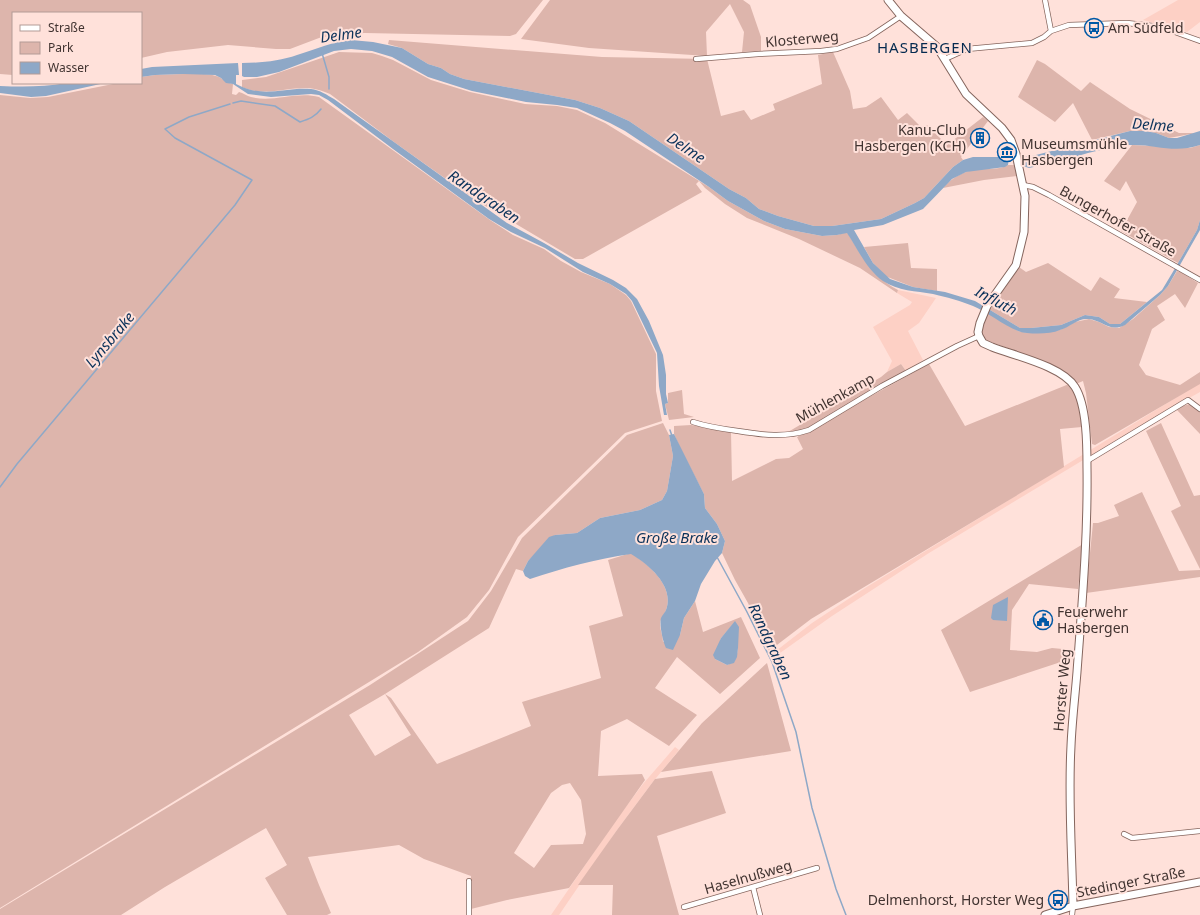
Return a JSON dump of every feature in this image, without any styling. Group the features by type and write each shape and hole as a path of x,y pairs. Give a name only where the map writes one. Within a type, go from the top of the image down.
{"street":[{"path":"888,0 901,16 937,47 966,94 1002,128 1011,140 1020,167 1025,196 1024,232 1016,265 983,314 978,332 984,343 1055,370 1074,386 1079,395 1084,417 1087,464 1188,400 1200,409"},
{"path":"1045,0 1051,31"},
{"name":"Klosterweg","path":"696,59 837,49 868,38 901,16"},
{"path":"945,59 967,49 1032,43 1044,37 1051,31 1069,25 1127,23 1161,27 1200,41"},
{"name":"Bungerhofer Straße","path":"1023,185 1033,186 1200,280"},
{"name":"Mühlenkamp","path":"693,422 707,427 771,436 796,434 809,430 882,386 979,336"},
{"name":"Horster Weg","path":"1072,915 1071,746 1087,516 1087,464"},
{"path":"1124,834 1132,838 1200,831"},
{"name":"Haselnußweg","path":"684,907 817,868"},
{"path":"469,881 469,915"},
{"name":"Stedinger Straße","path":"1045,915 1073,906 1200,882"},
{"path":"753,887 760,915"}],"shaded area":[{"path":"1178,0 1200,0 1200,22 1187,32 1143,20"},
{"path":"898,290 936,298 919,323 908,331 923,360 906,371 901,364 887,372 892,361 873,327 910,305 912,302 897,293"},
{"path":"1200,383 1200,392 1143,424 929,553 832,616 773,658 772,654 812,623 865,588"},
{"path":"675,747 679,750 617,830 559,915 551,915 616,820 643,784"}],"green space":[{"path":"0,0 543,0 516,34 510,36 365,33 342,34 319,38 290,49 228,45 167,52 142,58 142,12 12,12 12,75 0,74"},
{"path":"550,0 743,0 750,5 761,37 761,51 742,52 744,32 730,4 706,32 707,56 589,48 521,39"},
{"path":"389,40 602,57 707,59 721,116 744,110 751,120 775,110 773,104 822,84 818,55 833,52 850,91 853,109 866,107 881,97 898,120 907,113 923,129 927,125 947,145 983,117 988,121 961,157 963,160 953,167 924,198 881,219 832,226 814,226 759,209 746,198 729,189 629,121 600,108 575,100 464,79 450,74 441,68 428,64 402,48 388,44"},
{"path":"339,52 372,53 382,56 393,60 431,80 470,92 525,104 557,106 577,110 605,123 709,187 728,201 764,221 785,229 822,236 837,235 847,232 869,265 882,279 898,290 897,293 860,268 799,239 747,218 725,204 705,188 699,181 696,184 702,192 583,259 575,259 477,201 330,94 309,88 259,91 242,87 242,80 266,77"},
{"path":"1037,60 1045,64 1081,91 1090,82 1130,109 1179,133 1196,133 1169,138 1145,131 1130,131 1092,140 1073,103 1055,122 1018,97"},
{"path":"155,75 212,75 233,84 232,94 236,95 239,92 250,97 268,99 302,95 319,97 513,235 544,249 561,261 581,272 610,284 626,295 631,301 656,354 656,391 662,421 625,433 518,537 489,590 467,617 418,652 0,908 0,95 30,98 48,97 113,84 142,84 142,77"},
{"path":"1132,145 1190,148 1200,145 1200,220 1197,230 1178,263 1121,231 1137,202 1126,181 1120,191 1104,181"},
{"path":"1008,165 1015,165 1017,176 984,180 943,188 951,180 966,172 977,169 999,168"},
{"path":"908,243 911,268 937,269 937,291 913,287 885,276 873,263 864,247"},
{"path":"1048,263 1091,291 1100,277 1120,289 1114,298 1147,302 1120,324 1110,324 1099,317 1085,315 1061,325 1020,328 990,310 1019,267 1026,272"},
{"path":"1177,271 1198,283 1185,308 1175,294 1157,306 1165,320 1152,329 1139,365 1146,375 1180,385 1200,372 1200,384 1095,445 1092,444 1086,393 1083,381 1076,384 1061,370 1050,364 986,340 982,334 983,323 988,313 1018,331 1028,333 1060,330 1075,322 1089,319 1109,327 1119,328 1133,319 1160,295 1168,286"},
{"path":"901,364 906,371 811,427 795,433 788,432 881,377"},
{"path":"929,364 965,426 1069,384 1077,399 1082,427 1060,429 1064,467 811,619 769,651 748,603 722,553 725,541 717,524 705,508 704,494 681,450 674,434 674,426 691,425 731,432 732,481 776,459 789,458 803,449 797,437"},
{"path":"682,390 684,414 694,417 669,420 665,404 668,403 668,393"},
{"path":"1190,404 1200,412 1200,434 1177,410"},
{"path":"663,423 669,435 673,456 667,491 662,500 640,510 600,518 577,533 555,535 528,561 523,571 516,569 489,628 385,694 391,698 437,764 531,726 522,702 601,678 589,626 623,616 608,560 631,553 652,570 663,584 667,593 668,601 666,610 660,624 663,642 680,635 684,618 695,601 703,632 741,617 760,658 720,694 677,657 655,688 697,715 669,746 627,719 601,731 598,776 642,774 645,780 569,888 507,900 471,909 471,876 424,859 399,845 308,857 331,913 327,915 287,915 265,878 287,865 266,828 165,887 121,915 0,915 0,909 370,685 468,621 491,591 522,538 627,435","holes":["735,622 738,642 737,652 734,662 727,665 715,659 721,638","385,694 411,735 375,756 349,715","570,783 581,800 586,834 583,844 551,845 534,868 514,853 551,793 562,785"]},
{"path":"1161,423 1194,496 1200,495 1200,569 1171,511 1181,506 1146,431"},
{"path":"1142,492 1179,571 1200,570 1200,577 1086,593 1093,523 1098,523 1119,516 1114,505"},
{"path":"1083,544 1078,589 1029,584 1012,610 1010,650 1037,652 1052,648 1073,650 1076,657 970,692 941,630"},
{"path":"767,663 791,751 661,772 702,723"},
{"path":"712,771 726,813 657,836 679,915 612,915 613,885 578,885 655,779"}],"water":[{"path":"351,40 373,42 402,48 428,64 441,68 450,74 464,79 575,100 600,108 629,121 729,189 746,198 759,209 814,226 832,226 881,219 924,198 953,167 963,160 973,157 1009,157 1008,165 1005,167 966,172 952,179 923,209 883,225 854,230 873,263 890,279 913,287 945,292 975,301 1020,328 1061,325 1085,315 1099,317 1110,324 1120,324 1162,290 1197,230 1200,220 1200,230 1168,286 1160,295 1125,325 1115,328 1093,320 1084,319 1077,321 1064,329 1052,332 1035,334 1021,332 1007,326 980,309 968,304 943,296 901,289 883,281 872,271 847,233 822,236 785,229 764,221 728,201 625,131 577,108 526,102 472,91 428,77 392,57 372,51 351,49 334,51 279,72 257,77 242,76 242,63 284,59 331,44"},
{"path":"238,63 239,75 236,75 236,84 246,88 265,92 301,89 317,90 334,99 507,223 626,288 637,299 649,321 663,355 668,403 665,404 667,415 664,415 659,386 657,353 632,301 626,294 610,284 583,272 545,248 511,232 489,219 328,100 319,95 311,94 271,97 248,94 233,84 226,83 215,75 183,74 142,77 142,69 152,67"},
{"path":"100,84 46,96 31,97 0,93 0,86 17,87"},
{"path":"1130,131 1145,131 1169,138 1177,138 1200,131 1200,145 1190,148 1173,149 1125,145 1029,168 1014,165 1013,158 1032,156"},
{"name":"Große Brake","path":"674,434 704,494 705,508 717,524 725,541 722,553 715,561 701,584 695,601 684,618 680,635 673,650 666,648 661,629 661,618 666,610 668,601 667,593 663,584 652,570 631,554 580,564 530,579 525,576 523,571 528,561 549,537 577,533 600,518 640,510 662,500 667,491 673,456 669,435"},
{"path":"1008,597 1007,621 993,620 991,618 993,605"},
{"path":"735,621 739,627 737,657 734,663 727,665 715,659 713,655 721,638"}],"waterway":[{"name":"Delme","path":"322,53 329,77 329,89"},
{"path":"233,103 241,101 275,106 300,122 312,117 321,109"},
{"name":"Lynsbrake","path":"0,487 17,464 235,205 252,180 175,138 165,129 189,117 230,104"},
{"name":"Randgraben","path":"670,430 672,436"},
{"name":"Randgraben","path":"717,557 772,662 796,732 812,808 836,889 846,915"}],"place":[{"name":"Am Südfeld","path":"1094,28"},
{"name":"Kanu-Club Hasbergen (KCH)","path":"980,138"},
{"name":"Museumsmühle Hasbergen","path":"1007,152"},
{"name":"Feuerwehr Hasbergen","path":"1043,620"},
{"name":"Delmenhorst, Horster Weg","path":"1058,900"}],"district":[{"name":"HASBERGEN","path":"925,48"}],"water label":[{"name":"Influth","path":"996,301"}]}
